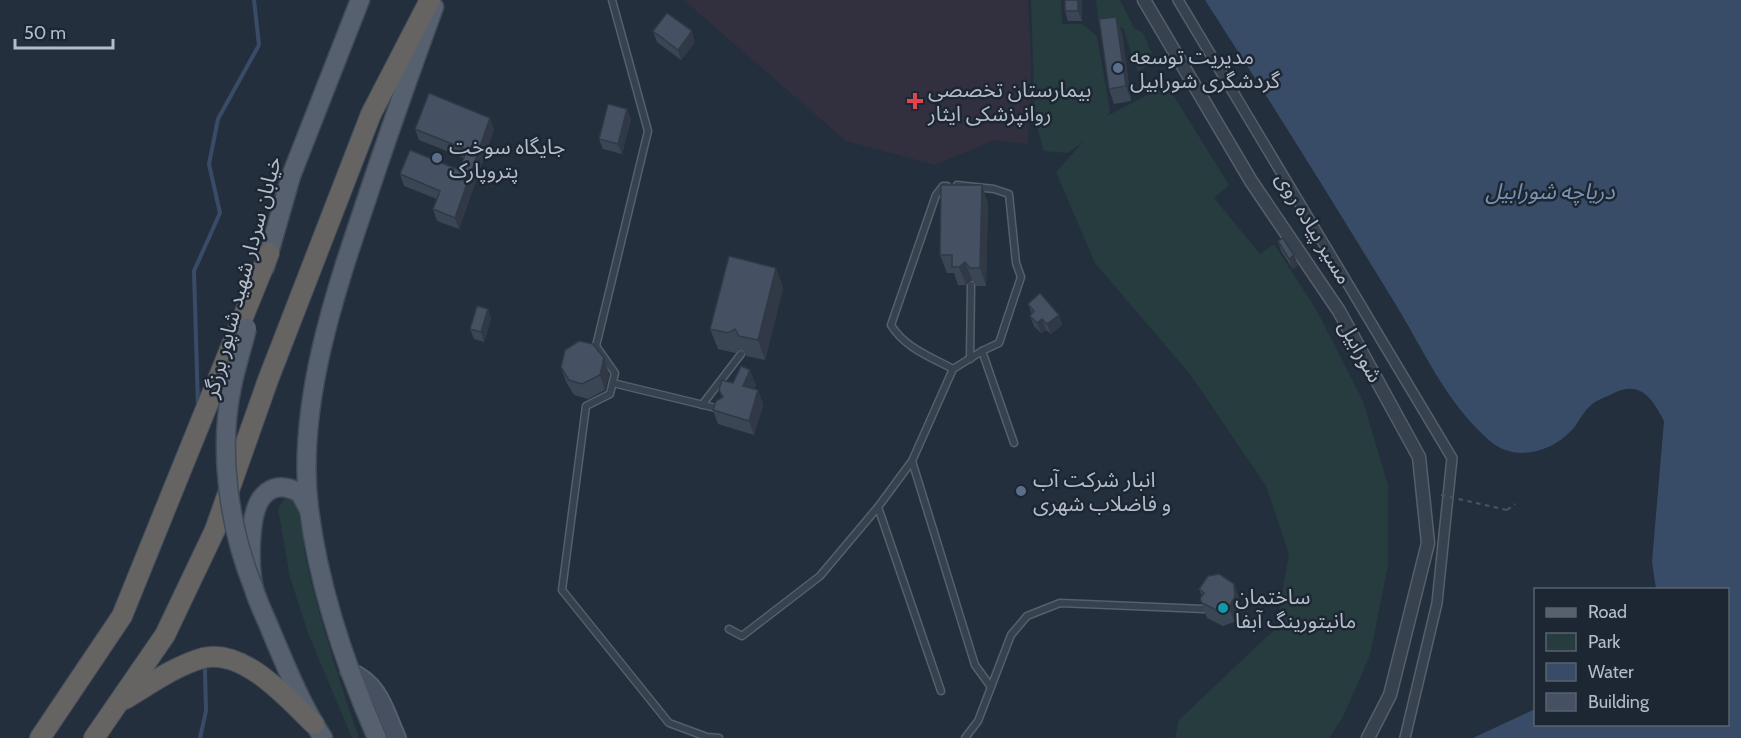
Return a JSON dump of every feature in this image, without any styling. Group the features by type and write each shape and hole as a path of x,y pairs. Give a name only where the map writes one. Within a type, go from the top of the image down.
{"highway":[{"path":"94,738 165,634 215,530 268,380 371,114 430,0"},
{"path":"40,738 122,616 269,253"},
{"path":"120,702 173,670 205,658 227,658 273,684 318,731"}],"main road":[{"name":"خیابان سردار شهید شاپور برزگر","path":"318,731 300,701 234,535 228,488 229,406 247,328 291,176 360,0"},
{"path":"377,738 349,671 323,585 308,508 308,430 327,328 344,266 436,0"},
{"path":"254,589 252,532 259,501 265,493 282,487 300,493 308,508"},
{"path":"349,671 363,677 374,687 398,738"}],"street":[{"name":"شورابیل","path":"1144,0 1251,182 1339,311 1419,457 1428,543 1390,695 1368,738"},
{"name":"مسیر پیاده روی","path":"1178,0 1452,458 1437,603 1405,738"}],"lane":[{"path":"612,0 648,131 596,346 615,373 610,394 586,406 562,590 669,723 707,737 719,738"},
{"path":"729,629 742,636 820,576 878,507 912,461 953,369 999,343 1021,277 1016,263 1009,194 994,189 944,186 936,195 891,325 898,337 953,369"},
{"path":"970,358 971,285"},
{"path":"982,351 1014,443"},
{"path":"702,405 741,354"},
{"path":"613,382 723,410"},
{"path":"912,461 975,665 991,687"},
{"path":"878,507 941,691"},
{"path":"965,738 978,721 1011,635 1027,616 1060,603 1204,609"}],"path":[{"path":"1441,495 1507,510 1515,504"}],"shaded area":[{"name":"بیمارستان تخصصی روانپزشکی ایثار","path":"684,0 1028,0 1031,62 1028,144 994,140 935,165 846,141"}],"green space":[{"path":"1031,0 1061,0 1062,24 1082,24 1097,36 1110,111 1107,116 1167,85 1229,185 1214,198 1260,254 1274,244 1317,311 1363,401 1388,485 1388,565 1370,655 1343,717 1329,738 1175,738 1179,720 1276,628 1289,554 1266,486 1190,374 1095,263 1056,172 1084,141 1068,153 1044,151 1035,119"},
{"path":"1096,0 1120,0 1134,28 1143,33 1155,61 1138,72 1123,28 1099,24"},
{"path":"286,496 292,496 299,514 314,594 359,738 352,738 308,633 290,577 278,509"}],"water":[{"name":"دریاچه شورابیل","path":"1205,0 1741,0 1741,738 1473,738 1534,709 1534,726 1729,726 1729,588 1656,588 1652,562 1664,421 1654,404 1643,393 1629,389 1620,390 1597,401 1587,409 1562,439 1553,445 1532,452 1521,453 1500,448 1474,426 1436,375 1393,300"}],"building":[{"path":"1065,0 1078,0 1078,11 1065,11"},
{"path":"667,13 692,31 678,50 653,31"},
{"name":"مدیریت توسعه گردشگری شورابیل","path":"1116,17 1126,86 1109,89 1099,19"},
{"path":"429,93 490,118 455,218 433,209 440,191 400,174 410,150 459,170 467,150 415,129"},
{"path":"608,104 627,109 618,144 599,139"},
{"path":"941,185 982,185 980,268 970,268 965,262 959,267 952,267 952,255 940,255"},
{"path":"1283,238 1294,255 1289,259 1278,241"},
{"path":"729,256 776,268 758,340 739,336 735,329 728,333 710,329"},
{"path":"1040,293 1059,315 1047,324 1042,319 1037,323 1030,316 1034,311 1028,304"},
{"path":"477,306 488,309 481,332 470,329"},
{"path":"579,341 593,344 604,358 600,375 582,384 569,380 561,367 565,350"},
{"path":"741,366 750,370 743,386 758,390 749,421 713,410 716,401 723,397 719,390 722,380 733,383"},
{"path":"1219,574 1234,584 1235,596 1229,607 1218,611 1202,603 1200,599 1204,593 1199,589 1208,576"}],"waterway":[{"path":"198,407 194,271 220,213 209,164 218,119 259,45 254,0"},
{"path":"200,738 206,711 205,670"}],"place":[{"name":"مدیریت توسعه گردشگری شورابیل","path":"1118,68"},
{"name":"بیمارستان تخصصی روانپزشکی ایثار","path":"915,101"},
{"name":"جایگاه سوخت پتروپارک","path":"437,158"},
{"name":"انبار شرکت آب و فاضلاب شهری","path":"1021,491"},
{"name":"ساختمان مانیتورینگ آبفا","path":"1223,608"}]}
